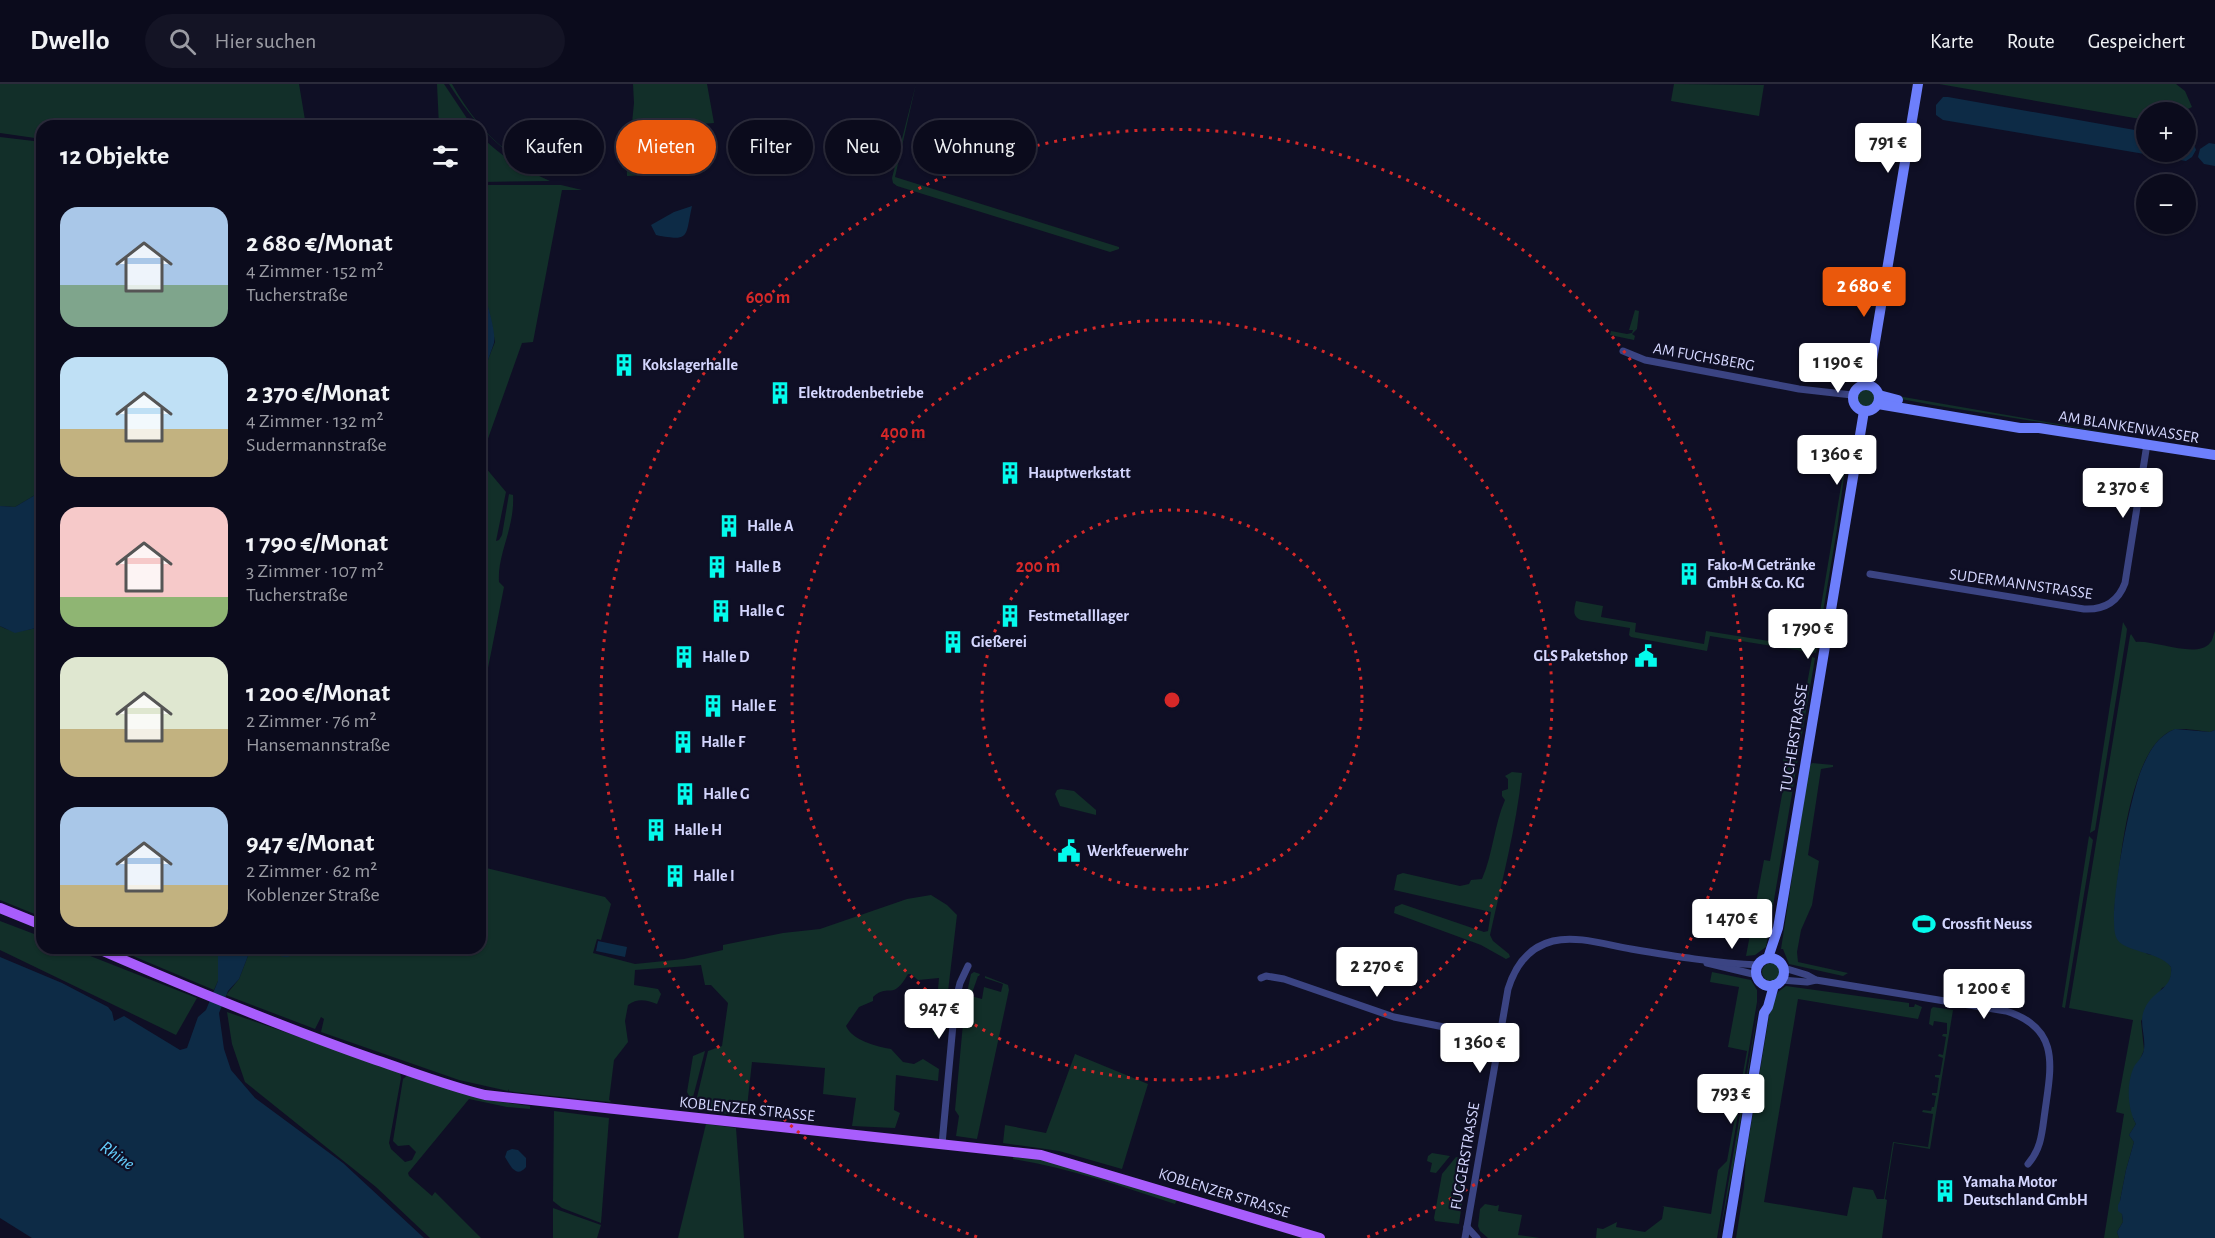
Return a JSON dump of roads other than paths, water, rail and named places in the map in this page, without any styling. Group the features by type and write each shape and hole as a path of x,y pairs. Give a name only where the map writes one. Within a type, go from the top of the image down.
{"main road":[{"path":"1868,384 1918,84"},
{"path":"1868,384 1876,388 1878,400 1872,410 1864,411 1854,404 1852,395 1858,387 1868,384"},
{"name":"AM BLANKENWASSER","path":"1878,400 2020,428 2039,428 2215,455"},
{"name":"TUCHERSTRASSE","path":"1727,1238 1764,1013 1762,1005 1778,928 1864,411"},
{"path":"0,908 36,923"},
{"name":"KOBLENZER STRASSE","path":"110,954 237,1008 349,1050 494,1097 1054,1158 1320,1238"}],"street":[{"name":"AM FUCHSBERG","path":"1623,351 1645,360 1799,389 1852,395"},
{"name":"SUDERMANNSTRASSE","path":"1870,574 2084,609 2092,610 2107,606 2119,595 2125,583 2147,444"},
{"name":"FUGGERSTRASSE","path":"1465,1238 1508,989 1515,971 1526,956 1543,944 1558,940 1576,940 1770,972 1807,981 1816,980"},
{"path":"942,1144 955,1003 960,983 968,966"},
{"path":"1770,972 1807,975 1816,980 2000,1010 2017,1015 2031,1024 2046,1043 2051,1066 2040,1144 2028,1164"},
{"path":"1261,978 1266,976 1285,979 1394,1017 1499,1038"},
{"name":"FUGGERSTRASSE","path":"1467,1227 1477,1238"}],"water":[{"path":"1943,97 1948,97 2136,130 2136,153 1943,120 1936,115 1936,105"},
{"path":"2209,143 2215,144 2215,166 2204,164 2198,157 2200,149"},
{"path":"692,206 687,231 684,235 675,238 656,235 651,225 674,212"},
{"path":"486,300 494,332 494,343 486,365"},
{"path":"36,495 36,628 15,633 0,626 0,506 15,507"},
{"path":"2175,729 2210,732 2215,730 2215,1238 2119,1238 2117,1232 2123,1222 2118,1205 2134,1142 2129,1135 2136,1124 2130,1105 2129,1083 2133,1069 2144,1049 2143,1013 2153,997 2166,985 2171,975 2171,967 2158,957 2125,946 2116,937 2114,924 2117,879 2132,800 2143,766 2155,744"},
{"path":"598,941 627,947 625,957 596,951"},
{"name":"Rhine","path":"218,954 249,954 239,979 228,991 219,1013 224,1049 231,1070 255,1098 343,1163 424,1238 32,1238 0,1218 0,957 62,983 108,1007 114,1021 124,1016 180,1050 187,1048 198,1017 206,1010 218,981"},
{"path":"276,954 294,954 287,957"},
{"path":"518,1150 526,1158 526,1167 519,1172 511,1167 505,1157 507,1151"}],"place":[{"name":"Kokslagerhalle","path":"624,365"},
{"name":"Elektrodenbetriebe","path":"780,393"},
{"name":"Hauptwerkstatt","path":"1010,473"},
{"name":"Halle A","path":"729,526"},
{"name":"Halle B","path":"717,567"},
{"name":"Fako-M Getränke GmbH & Co. KG","path":"1689,574"},
{"name":"Halle C","path":"721,611"},
{"name":"Festmetalllager","path":"1010,616"},
{"name":"Gießerei","path":"953,642"},
{"name":"GLS Paketshop","path":"1646,656"},
{"name":"Halle D","path":"684,657"},
{"name":"Halle E","path":"713,706"},
{"name":"Halle F","path":"683,742"},
{"name":"Halle G","path":"685,794"},
{"name":"Halle H","path":"656,830"},
{"name":"Werkfeuerwehr","path":"1069,851"},
{"name":"Halle I","path":"675,876"},
{"name":"Crossfit Neuss","path":"1924,924"},
{"name":"Yamaha Motor Deutschland GmbH","path":"1945,1191"}]}
